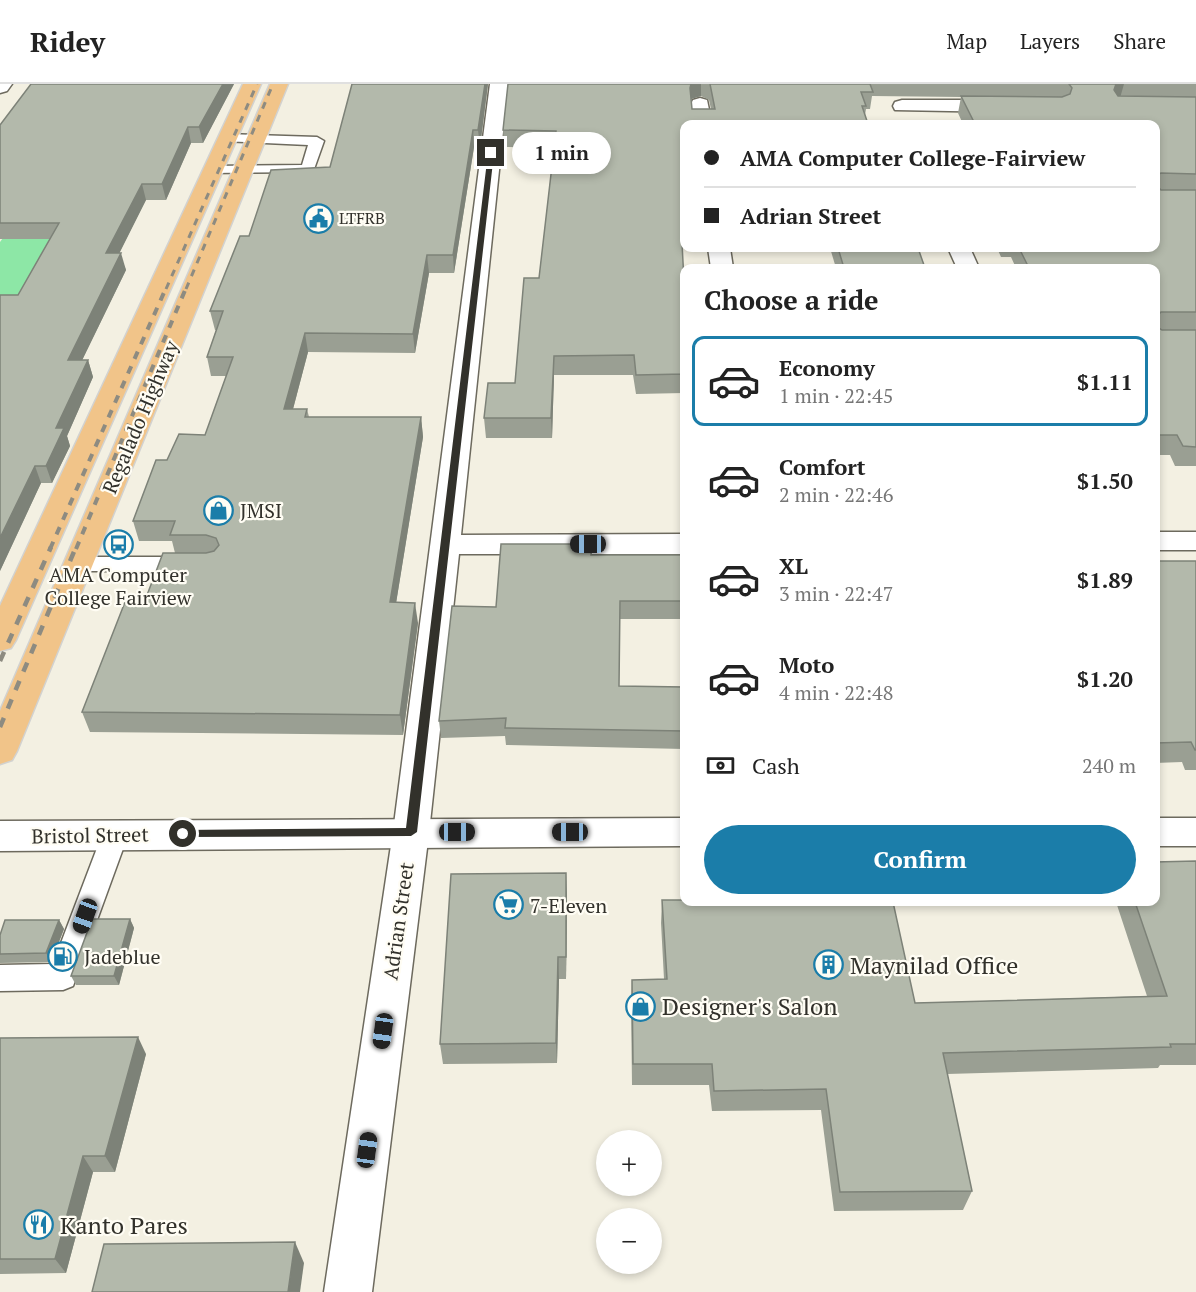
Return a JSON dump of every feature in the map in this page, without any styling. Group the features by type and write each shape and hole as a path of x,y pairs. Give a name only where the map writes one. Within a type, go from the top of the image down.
{"main road":[{"name":"Regalado Highway","path":"0,640 252,84"},
{"name":"Regalado Highway","path":"0,751 279,84"}],"street":[{"name":"Adrian Street","path":"348,1292 411,832 500,84"},
{"path":"894,84 908,120"},
{"path":"700,104 702,120"},
{"path":"902,106 1021,106"},
{"path":"1160,541 1196,541"},
{"path":"445,545 680,544"},
{"name":"Bristol Street","path":"0,836 680,832"},
{"path":"1160,832 1196,832"}],"lane":[{"path":"213,170 308,169 316,141 227,138"},
{"path":"78,564 211,564"},
{"path":"0,978 63,977 115,835"}],"building":[{"path":"31,84 223,84 199,127 188,127 162,184 142,184 106,253 121,253 68,360 88,360 56,428 64,428 46,466 35,466 0,538 0,295 18,295 59,223 0,223 0,125"},
{"path":"352,84 485,84 478,130 473,130 453,255 427,255 413,334 305,333 284,409 307,409 305,417 421,417 390,602 415,603 400,715 82,712 125,602 144,603 163,553 206,553 214,551 219,545 216,538 206,535 170,535 175,521 133,521 156,460 167,460 179,434 205,435 233,357 207,357 223,311 210,311 240,236 249,236 271,170 330,167"},
{"path":"508,84 691,84 692,109 715,109 710,84 870,84 873,92 861,92 866,106 862,106 867,120 680,120 680,252 682,252 683,264 680,264 680,374 636,375 634,355 554,356 551,418 484,418 488,383 515,383 524,278 539,278 556,131 503,130"},
{"path":"1069,84 1116,84 1114,90 1118,96 1196,97 1196,174 1160,174 1160,120 973,120 961,96 1062,97 1070,94 1072,88"},
{"path":"1160,189 1196,190 1196,312 1160,313 1160,264 1027,264 1021,252 1160,252"},
{"path":"839,252 919,252 924,264 843,264"},
{"path":"1160,329 1196,330 1196,447 1183,446 1177,435 1160,435"},
{"path":"501,544 592,544 591,555 680,555 680,601 620,601 619,686 680,687 680,731 505,728 506,718 439,721 452,606 496,607"},
{"path":"1160,561 1196,561 1196,750 1191,742 1160,743"},
{"path":"1196,861 1196,1044 1170,1044 1171,1047 943,1053 972,1191 840,1192 826,1089 714,1091 712,1064 633,1064 632,980 667,979 662,900 680,900 680,906 894,906 915,1003 1167,996 1136,906 1160,906 1160,862"},
{"path":"566,873 566,957 558,957 556,1043 440,1044 451,874"},
{"path":"92,919 130,919 114,976 71,976"},
{"path":"5,920 59,920 46,953 0,954 0,935"},
{"path":"138,1037 105,1156 83,1156 55,1259 0,1259 0,1038"},
{"path":"295,1242 288,1292 92,1292 104,1244"}],"waterway":[{"path":"0,287 15,260 69,184 80,163 104,140 138,84"}],"railway":[{"path":"166,289 257,84"},
{"path":"186,289 273,84"},
{"path":"50,549 166,288"},
{"path":"76,549 186,288"},
{"path":"0,661 51,547"},
{"path":"0,727 76,547"}],"place":[{"name":"LTFRB","path":"318,218"},
{"name":"JMSI","path":"219,510"},
{"name":"AMA Computer College Fairview","path":"118,544"},
{"name":"7-Eleven","path":"509,905"},
{"name":"Jadeblue","path":"63,956"},
{"name":"Maynilad Office","path":"829,965"},
{"name":"Designer's Salon","path":"641,1006"},
{"name":"Kanto Pares","path":"39,1225"}],"route":[{"path":"183,834 411,832 491,153"}]}
